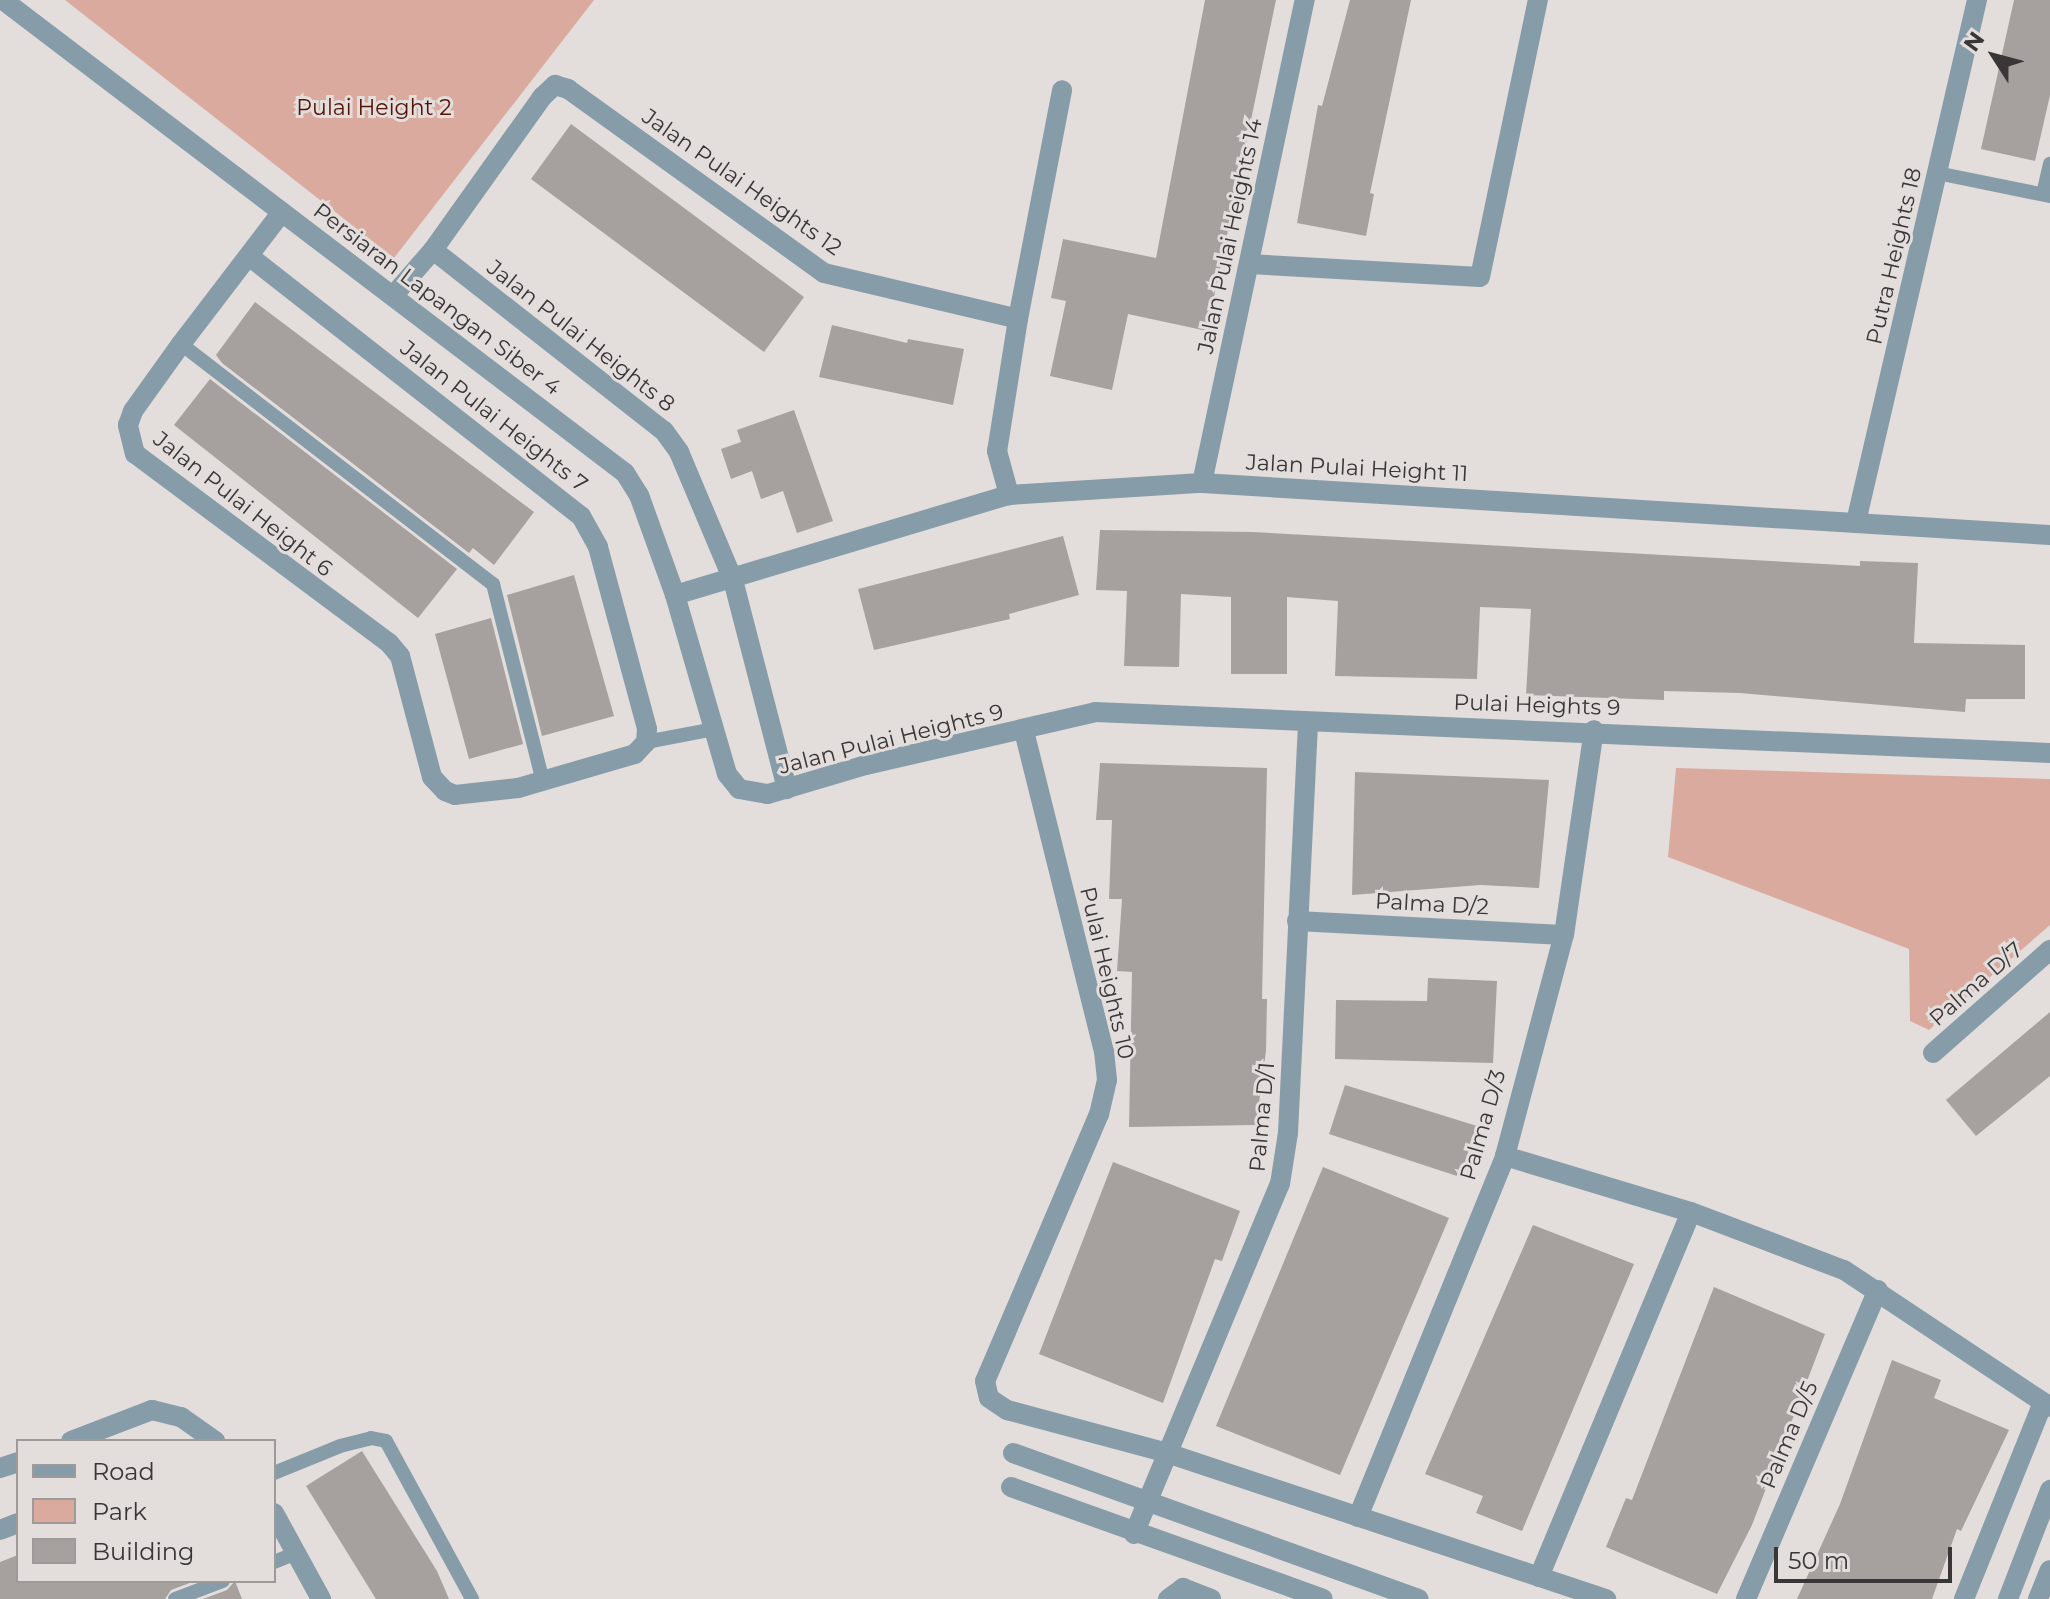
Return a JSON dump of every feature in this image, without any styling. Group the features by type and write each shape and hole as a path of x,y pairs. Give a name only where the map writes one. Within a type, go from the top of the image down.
{"street":[{"name":"Persiaran Lapangan Siber 4","path":"3,0 625,473 639,495 675,595 714,729"},
{"name":"Jalan Pulai Heights 14","path":"1202,483 1305,0"},
{"path":"1249,264 1480,277 1538,0"},
{"name":"Putra Heights 18","path":"1856,522 1977,0"},
{"name":"Jalan Pulai Heights 12","path":"433,250 555,85 568,89 824,273 1018,319"},
{"path":"1009,495 997,451 1018,319 1062,90"},
{"name":"Jalan Pulai Height 6","path":"282,212 133,411 128,425 135,454 389,643 400,656 432,777 445,791 471,793 543,781"},
{"path":"393,296 433,250"},
{"name":"Jalan Pulai Heights 8","path":"433,250 664,431 679,452 733,580 787,789"},
{"name":"Jalan Pulai Heights 7","path":"249,256 581,516 598,547 642,707 646,742"},
{"name":"Jalan Pulai Height 11","path":"675,595 1009,495 1202,483 2050,535"},
{"name":"Pulai Heights 9","path":"1024,731 1095,712 1308,723 1594,730 2050,753"},
{"name":"Palma D/1","path":"1134,1534 1280,1184 1288,1133 1308,723"},
{"name":"Jalan Pulai Heights 9","path":"714,729 727,774 739,789 768,794 866,765 1024,731"},
{"name":"Palma D/3","path":"1358,1517 1505,1156 1564,935 1594,730"},
{"name":"Pulai Heights 10","path":"1024,731 1104,1051 1107,1080 1099,1114 985,1381 989,1398 1007,1410 1167,1453"},
{"path":"543,781 627,758 646,742"},
{"name":"Palma D/2","path":"1297,921 1564,935"},
{"name":"Palma D/7","path":"1933,1053 2050,950"},
{"path":"1505,1156 1691,1212 1844,1270 2046,1404 1964,1599"},
{"path":"1539,1577 1691,1212"},
{"name":"Palma D/5","path":"1746,1599 1878,1290"},
{"path":"76,1439 152,1410 168,1411 212,1439"},
{"path":"1013,1453 1148,1499 1418,1599"},
{"path":"1167,1453 1606,1599"},
{"path":"1011,1487 1134,1534 1323,1599"},
{"path":"2008,1599 2050,1490"},
{"path":"276,1517 321,1599"},
{"path":"2038,1599 2050,1570"},
{"path":"1175,1594 1211,1599"}],"lane":[{"path":"1937,173 2046,195 2050,164"},
{"path":"181,344 493,584 543,781"},
{"path":"646,742 714,729"},
{"path":"276,1472 340,1446 371,1438 386,1441 472,1599"},
{"path":"276,1561 296,1553"},
{"path":"175,1599 218,1583"}],"green space":[{"name":"Pulai Height 2","path":"65,0 594,0 394,258"},
{"path":"1676,768 2050,779 2050,925 1929,1030 1910,1021 1909,949 1668,857"}],"building":[{"path":"1205,0 1276,0 1207,331 1128,314 1112,390 1050,376 1066,301 1051,298 1063,239 1156,258"},
{"path":"1350,0 1411,0 1370,193 1374,194 1366,236 1297,223 1318,105 1322,106"},
{"path":"2014,0 2050,0 2050,95 2035,161 1981,149"},
{"path":"571,124 804,297 764,352 531,179"},
{"path":"255,302 534,512 494,565 473,548 469,553 222,363 216,355"},
{"path":"832,325 907,343 908,339 964,349 953,405 819,377"},
{"path":"210,379 457,569 418,618 174,425"},
{"path":"794,410 833,521 797,533 783,491 761,499 752,471 731,479 721,449 741,442 737,430"},
{"path":"1100,530 1252,532 1860,566 1860,561 1918,563 1914,643 2025,645 2025,699 1966,699 1965,712 1740,693 1664,691 1664,700 1526,695 1531,609 1480,607 1477,679 1335,676 1338,601 1287,597 1287,674 1231,674 1231,597 1181,594 1179,667 1124,666 1127,591 1096,590"},
{"path":"1063,536 1079,595 1009,614 1010,619 874,650 858,589"},
{"path":"574,575 614,716 542,736 507,595"},
{"path":"491,618 523,744 469,759 435,634"},
{"path":"1100,763 1267,768 1262,999 1267,999 1266,1051 1256,1125 1129,1127 1132,972 1117,971 1122,899 1109,899 1112,820 1096,820"},
{"path":"1355,772 1549,780 1539,888 1480,885 1352,895"},
{"path":"1428,978 1497,981 1493,1063 1335,1059 1336,1000 1427,1001"},
{"path":"2050,1012 2050,1076 1976,1136 1946,1100"},
{"path":"1345,1085 1477,1126 1460,1177 1329,1134"},
{"path":"1113,1162 1240,1211 1222,1261 1215,1259 1163,1403 1039,1354"},
{"path":"1323,1167 1449,1218 1340,1475 1216,1426"},
{"path":"1533,1225 1634,1264 1522,1531 1476,1513 1483,1496 1425,1474"},
{"path":"1714,1287 1825,1334 1752,1525 1717,1594 1606,1547 1626,1498 1632,1500"},
{"path":"1892,1360 1941,1380 1934,1398 2009,1430 1961,1531 1957,1529 1932,1599 1797,1599 1840,1504"},
{"path":"362,1451 437,1571 449,1599 376,1599 306,1486"},
{"path":"16,1556 16,1583 190,1583 171,1590 165,1599 0,1599 0,1562"},
{"path":"236,1583 242,1599 203,1599 227,1590"}]}
